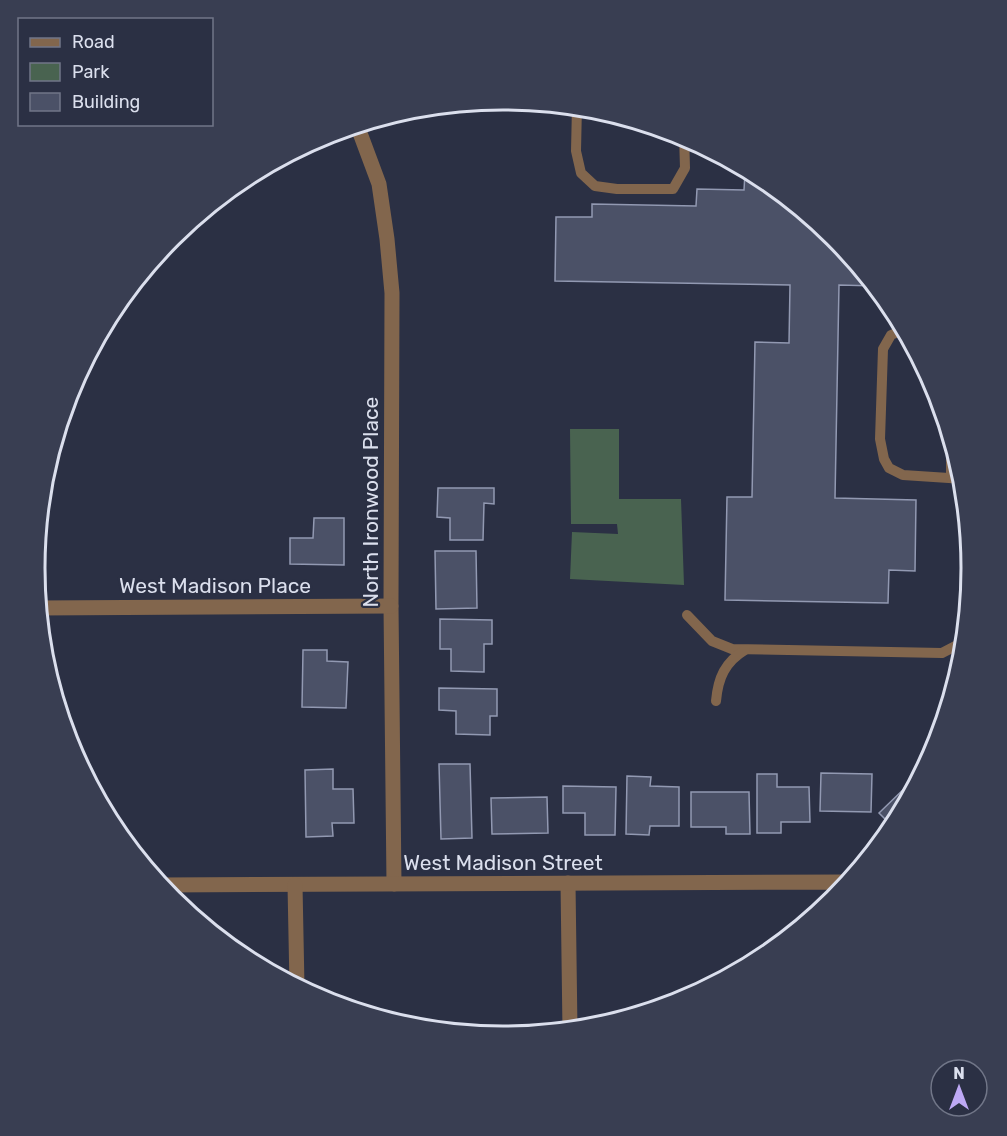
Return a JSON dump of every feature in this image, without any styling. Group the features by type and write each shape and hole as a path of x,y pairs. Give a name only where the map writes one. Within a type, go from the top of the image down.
{"street":[{"name":"North Ironwood Place","path":"360,133 378,184 387,239 392,293 391,606 394,884"},
{"name":"West Madison Place","path":"47,608 391,606"},
{"path":"568,884 570,1022"},
{"name":"West Madison Street","path":"173,885 835,884"},
{"path":"296,885 297,977"}],"lane":[{"path":"577,115 576,151 581,173 595,186 617,189 673,189 686,168 685,147"},
{"path":"897,332 891,335 884,349 880,439 884,459 889,468 903,475 951,478 951,470"},
{"path":"687,615 712,641 732,649 942,652 955,646"},
{"path":"716,701 717,687 723,670 736,655 746,649"}],"green space":[{"path":"570,429 619,429 619,499 681,499 684,585 570,579 572,532 618,534 617,524 571,524"}],"building":[{"path":"745,178 783,204 828,244 864,286 839,285 835,498 916,500 915,571 889,570 888,603 725,600 727,497 752,497 755,342 789,343 790,285 555,281 556,217 592,217 592,204 696,206 697,189 744,190"},
{"path":"438,488 494,488 494,504 484,503 483,540 450,540 450,518 437,517"},
{"path":"314,518 344,518 344,565 290,564 290,538 313,538"},
{"path":"435,551 476,551 477,608 436,609"},
{"path":"440,619 492,620 492,644 484,644 484,672 451,671 451,649 440,649"},
{"path":"303,650 327,650 327,661 348,662 346,708 302,707"},
{"path":"439,688 497,689 497,716 490,716 490,735 456,734 456,711 439,710"},
{"path":"439,764 470,764 472,838 441,839"},
{"path":"333,769 333,789 353,789 354,823 332,823 333,836 306,837 305,770"},
{"path":"821,773 872,774 871,812 820,811"},
{"path":"757,774 777,774 777,787 809,787 810,822 781,822 781,833 757,833"},
{"path":"627,776 651,777 650,786 679,787 679,826 650,826 649,835 626,834"},
{"path":"563,786 616,787 615,835 585,835 585,813 563,813"},
{"path":"907,786 887,821 879,813"},
{"path":"691,792 749,792 750,834 726,834 726,827 691,827"},
{"path":"547,797 548,833 492,834 491,798"}]}
